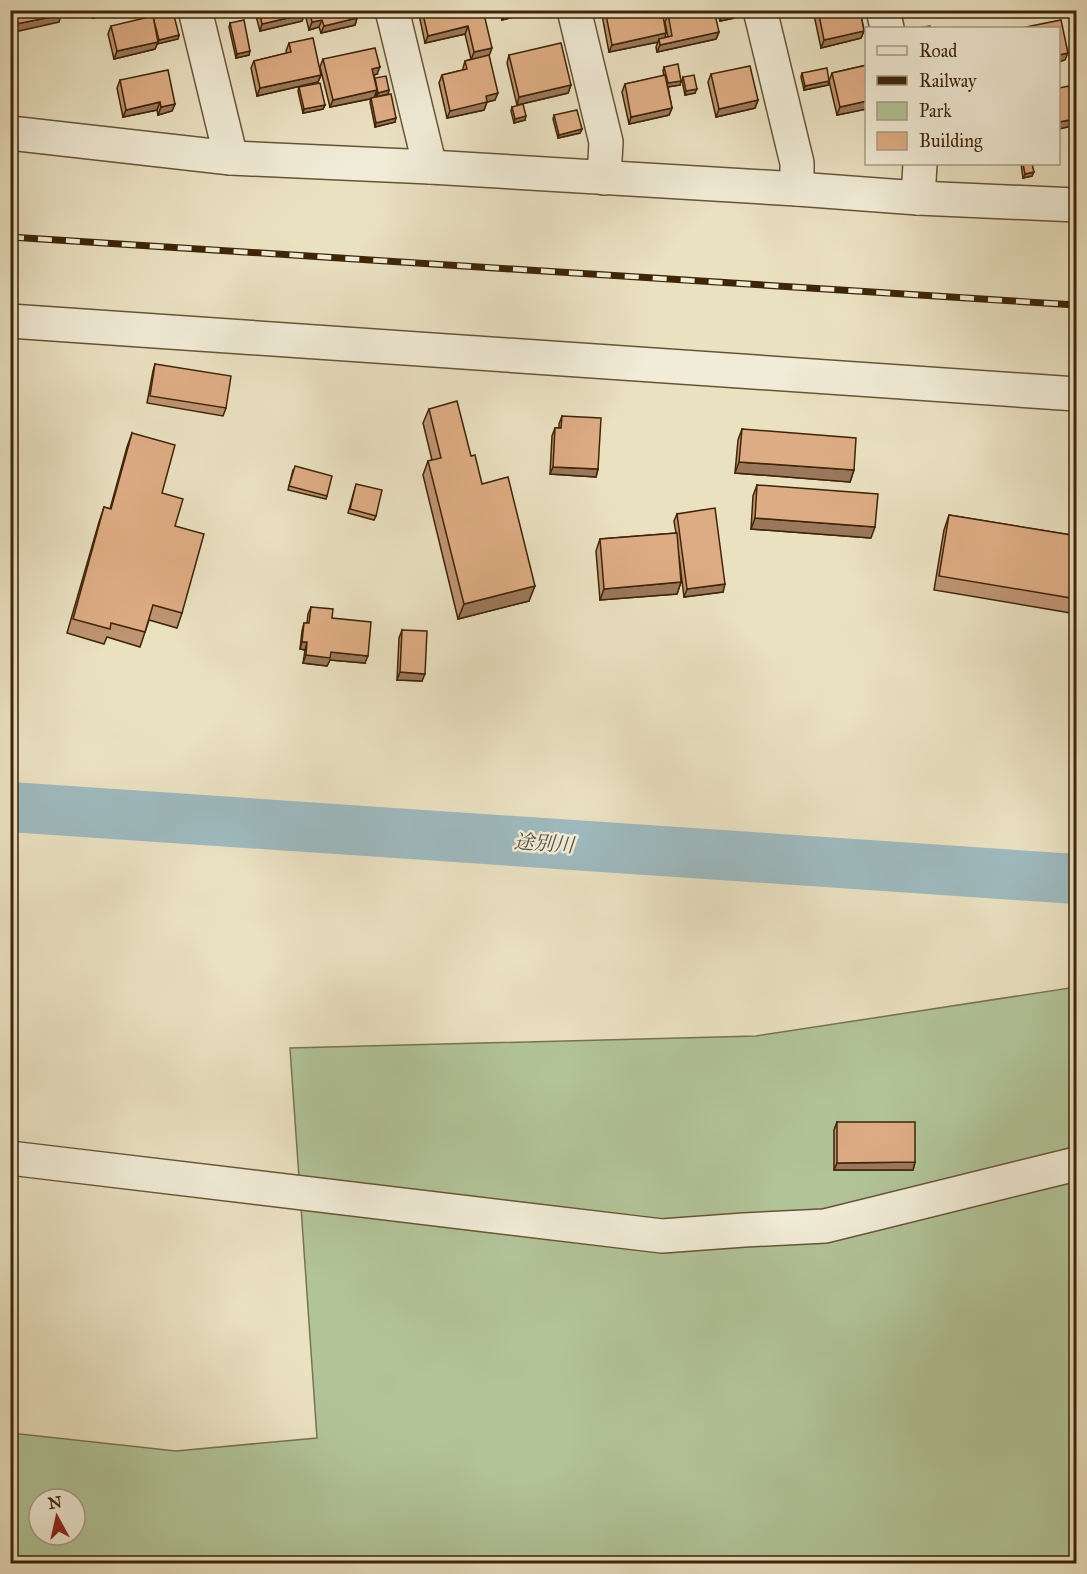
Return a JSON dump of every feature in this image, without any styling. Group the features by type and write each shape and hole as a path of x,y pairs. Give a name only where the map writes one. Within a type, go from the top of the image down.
{"street":[{"path":"195,10 231,158"},
{"path":"392,10 430,167"},
{"path":"574,10 606,142 604,178"},
{"path":"760,10 797,163 797,189"},
{"path":"883,10 887,27"},
{"path":"10,133 231,158 430,167 1077,206"},
{"path":"918,198 920,165"},
{"path":"10,321 1077,394"},
{"path":"10,1158 662,1236 825,1226 1077,1164"}],"green space":[{"path":"1076,987 1076,1563 11,1564 11,1433 176,1451 317,1438 290,1048 756,1036"}],"building":[{"path":"10,10 61,10 61,15 11,25"},
{"path":"259,10 304,10 305,14 262,24"},
{"path":"309,10 356,10 357,18 324,26 322,20 312,22"},
{"path":"422,10 483,10 492,48 474,52 468,26 428,36"},
{"path":"605,10 662,10 666,33 612,45"},
{"path":"684,10 714,10 719,32 660,45 659,39 672,36 668,14"},
{"path":"720,10 734,10 735,14 721,17"},
{"path":"818,10 860,10 864,31 824,40"},
{"path":"173,12 179,35 159,40 153,17"},
{"path":"153,16 158,42 117,51 111,26"},
{"path":"244,20 250,51 237,54 230,23"},
{"path":"1061,20 1068,53 1060,55 1060,27 1026,27"},
{"path":"313,38 321,75 260,88 254,61 291,52 289,43"},
{"path":"561,43 571,85 519,97 509,55"},
{"path":"375,48 380,67 372,69 377,90 333,100 323,59"},
{"path":"489,55 498,93 486,96 487,102 450,111 442,75 467,69 465,61"},
{"path":"678,64 681,81 668,83 664,67"},
{"path":"865,65 865,101 840,107 832,73"},
{"path":"750,66 758,100 719,109 711,74"},
{"path":"827,68 829,81 805,86 802,73"},
{"path":"168,70 175,104 161,107 160,102 126,110 120,80"},
{"path":"665,75 672,108 631,117 625,84"},
{"path":"694,75 697,89 686,91 683,77"},
{"path":"386,76 389,90 378,93 375,78"},
{"path":"320,83 325,105 304,109 299,87"},
{"path":"1069,86 1075,119 1060,122 1060,88"},
{"path":"391,94 396,118 376,123 371,98"},
{"path":"523,104 526,116 515,119 512,107"},
{"path":"577,110 582,129 559,135 554,115"},
{"path":"1023,165 1032,165 1034,172 1025,174"},
{"path":"155,364 231,376 226,408 150,396"},
{"path":"457,401 471,456 475,455 482,484 508,477 535,586 464,604 428,461 441,458 429,409"},
{"path":"562,416 601,418 598,469 553,467 555,428 561,428"},
{"path":"742,429 856,438 854,470 739,462"},
{"path":"132,433 175,445 162,493 183,499 175,526 204,534 182,613 153,605 145,632 111,623 110,629 73,619 104,507 111,509"},
{"path":"295,466 332,476 327,496 289,486"},
{"path":"356,484 382,490 376,516 350,509"},
{"path":"757,485 878,494 875,527 755,518"},
{"path":"715,508 725,584 687,589 677,514"},
{"path":"949,515 1077,536 1077,599 939,576"},
{"path":"677,533 681,582 604,589 600,539"},
{"path":"311,607 333,609 332,618 371,622 368,656 331,652 330,658 306,655 307,642 302,642 304,623 309,623"},
{"path":"402,630 427,631 425,674 400,672"},
{"path":"837,1122 915,1122 915,1162 837,1163"}],"waterway":[{"name":"途別川","path":"10,807 1076,879"}],"railway":[{"path":"10,237 1076,305"}]}
